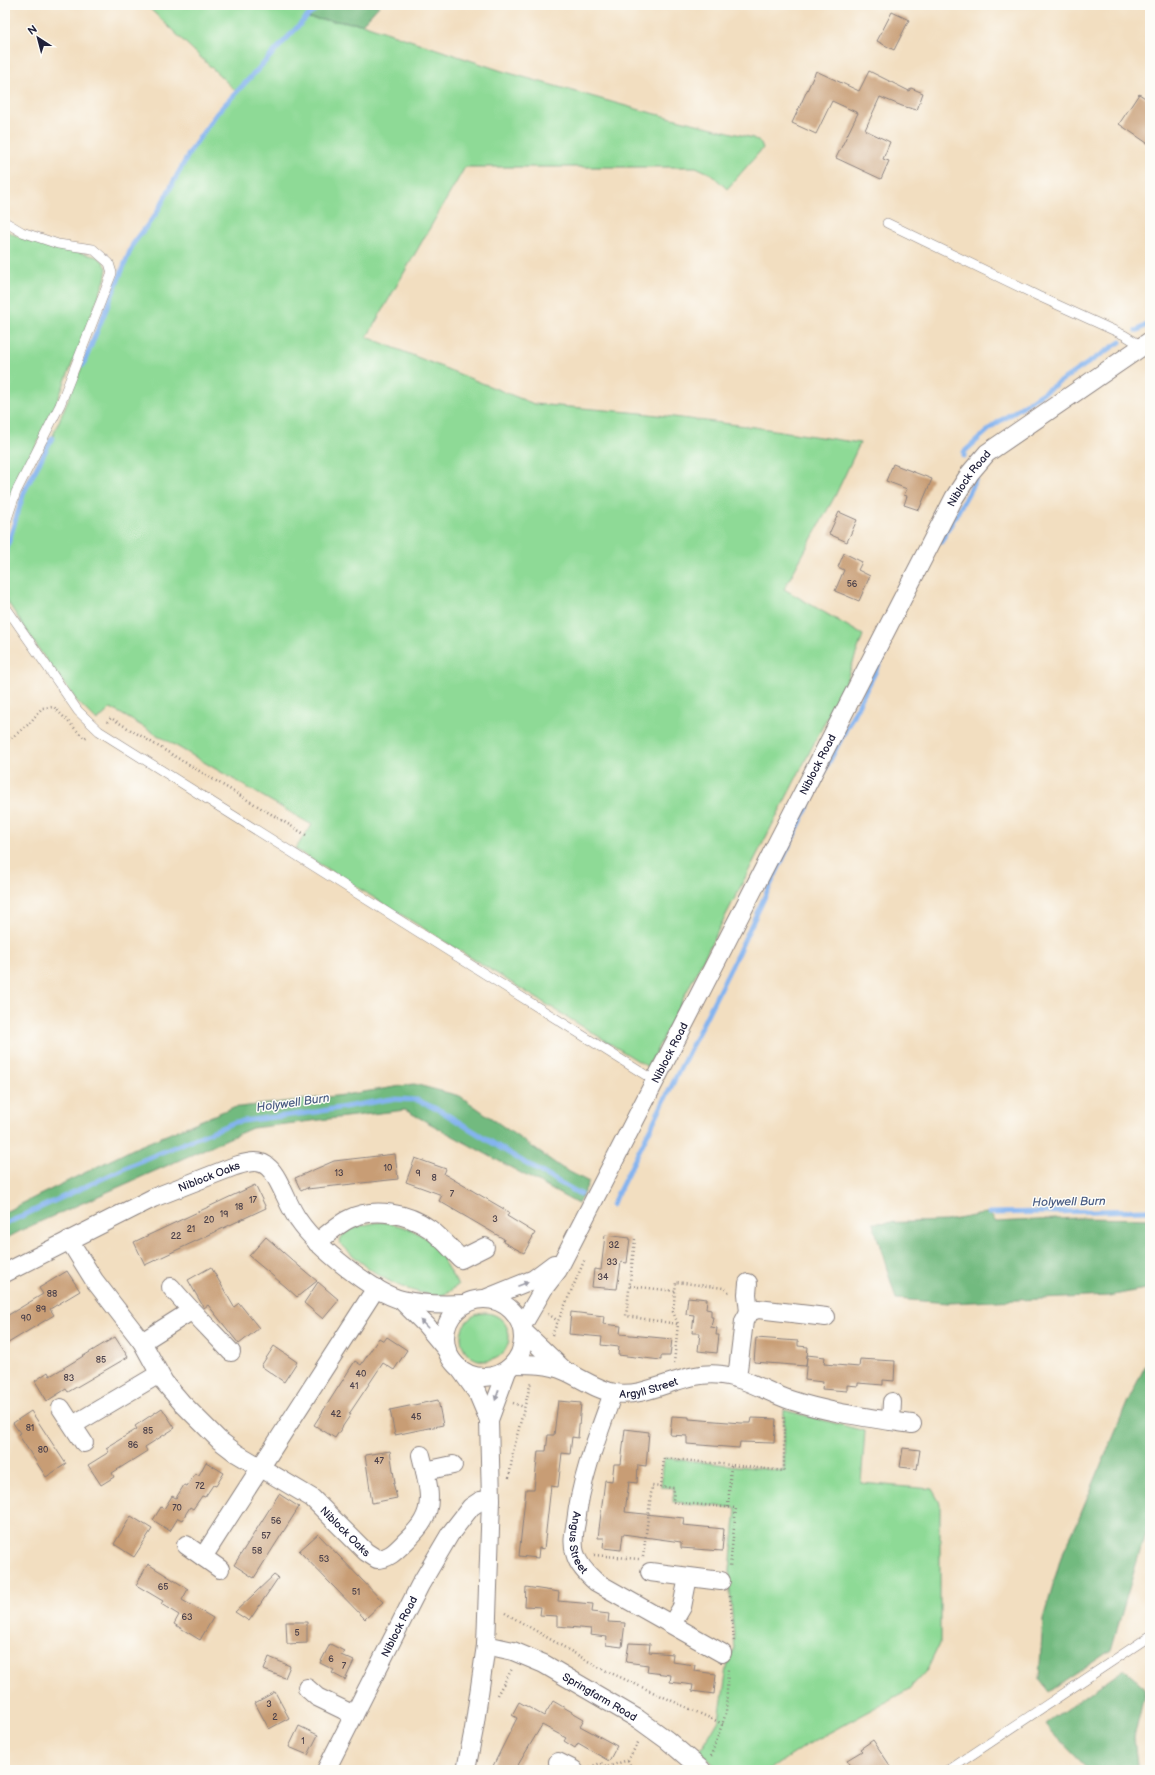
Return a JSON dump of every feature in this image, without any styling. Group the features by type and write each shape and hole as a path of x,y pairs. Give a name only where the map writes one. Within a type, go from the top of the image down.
{"street":[{"name":"Niblock Road","path":"523,1328 533,1305 558,1270 950,505 970,474 987,453 1146,343"},
{"name":"Niblock Oaks","path":"5,1273 153,1198 248,1162 257,1162 270,1168 298,1221 317,1242 376,1288 401,1300 438,1306 462,1304"},
{"path":"317,1242 339,1224 350,1218 364,1214 381,1212 398,1215 419,1222 438,1236 462,1259 485,1246"},
{"name":"Niblock Oaks","path":"69,1240 94,1280 121,1312 142,1342 159,1374 182,1403 219,1440 236,1454 312,1498 366,1552 377,1559 389,1556 398,1549 422,1523 426,1516 429,1507 429,1497 423,1463 453,1465"},
{"name":"Niblock Road","path":"487,1298 534,1279 564,1256"},
{"path":"737,1378 744,1321 749,1312 747,1294 748,1283"},
{"path":"170,1287 231,1352"},
{"path":"204,1557 376,1288"},
{"path":"466,1770 474,1730 486,1645 491,1500 489,1420 478,1394 460,1369 451,1360 446,1349 444,1336 447,1324 453,1313 462,1304 474,1299 487,1298 499,1301 510,1307 518,1317 539,1356"},
{"name":"Niblock Oaks","path":"401,1300 426,1325 446,1349"},
{"path":"749,1312 758,1309 826,1317"},
{"path":"142,1342 191,1311"},
{"path":"489,1420 510,1367 523,1346 523,1328"},
{"name":"Argyll Street","path":"510,1367 539,1356 588,1383 613,1392 632,1393 700,1374 722,1374 737,1378 784,1397 842,1414 912,1424"},
{"path":"460,1369 471,1375 483,1377 495,1376 510,1367"},
{"path":"73,1425 159,1374"},
{"name":"Angus Street","path":"613,1392 580,1492 573,1539 575,1553 583,1569 596,1582 722,1653"},
{"path":"891,1421 892,1402"},
{"path":"61,1408 84,1443"},
{"name":"Niblock Road","path":"326,1770 420,1585 450,1534 471,1507 480,1501 491,1500"},
{"path":"186,1545 220,1568"},
{"path":"650,1572 721,1581"},
{"path":"672,1624 682,1607 688,1578"},
{"name":"Springfarm Road","path":"486,1645 521,1654 544,1664 647,1725 706,1764"},
{"path":"307,1688 318,1697 354,1715"},
{"path":"558,1762 574,1770"}],"lane":[{"path":"5,222 22,232 58,244 93,249 109,263 112,273 60,405 16,492 5,525"},
{"path":"887,223 1038,296 1124,335 1146,343"},
{"path":"5,606 78,711 99,731 655,1081"},
{"path":"949,1770 1150,1636"}],"path":[{"path":"5,743 29,724 42,708 54,707 84,738 99,731 102,725 111,718 306,835"},
{"path":"635,1239 626,1316 678,1324"},
{"path":"508,1485 514,1448 539,1356 550,1339 588,1252"},
{"path":"676,1380 673,1366 678,1324 673,1312 676,1282 724,1288 749,1312"},
{"path":"630,1286 675,1291"},
{"path":"661,1487 664,1458 784,1471 784,1397"},
{"path":"728,1507 731,1465"},
{"path":"575,1553 643,1560 650,1572"},
{"path":"503,1619 503,1612 600,1668 723,1724 706,1764"},
{"path":"497,1696 521,1654"},
{"path":"584,1770 601,1763 607,1767 628,1760 647,1725"},
{"path":"628,1760 632,1770"}],"green space":[{"path":"146,5 320,5 307,18 362,24 502,71 640,110 753,138 761,143 763,148 727,189 711,174 696,167 465,167 367,337 534,404 641,413 754,427 860,443 835,496 784,589 863,635 847,679 648,1067 295,849 312,825 111,708 97,721 77,701 42,654 5,598 5,554 24,492 52,438 133,244 156,214 191,150 217,113 237,92"},
{"path":"320,5 380,5 362,24 306,18"},
{"path":"5,230 27,240 97,257 103,261 107,268 105,280 57,402 5,511"},
{"path":"414,1084 460,1096 562,1168 589,1182 578,1204 405,1110 252,1128 26,1228 5,1239 5,1212 135,1148 231,1108 344,1095"},
{"path":"989,1213 996,1222 1076,1218 1150,1219 1150,1288 1109,1296 949,1303 896,1299 873,1223 946,1221"},
{"path":"381,1222 400,1226 415,1232 444,1252 444,1262 458,1285 445,1294 438,1295 427,1294 402,1287 369,1269 340,1243 344,1234 350,1230 363,1225"},
{"path":"480,1313 490,1313 502,1320 509,1332 509,1342 502,1354 490,1361 480,1361 472,1357 465,1350 461,1342 461,1332 465,1324 472,1317"},
{"path":"1150,1356 1150,1521 1111,1650 1049,1692 1039,1679 1043,1619 1061,1557 1077,1523 1127,1403"},
{"path":"784,1410 865,1431 861,1483 932,1489 940,1503 940,1643 927,1670 909,1689 803,1747 769,1770 719,1770 700,1751 719,1719 728,1662 735,1648 729,1580 736,1508 673,1502 674,1488 661,1487 664,1458 784,1471"},
{"path":"1123,1669 1141,1684 1145,1690 1134,1738 1137,1763 1136,1770 1089,1770 1046,1724"}],"building":[{"path":"892,12 909,20 894,50 877,41"},
{"path":"816,71 859,91 869,71 909,91 911,88 923,93 917,110 880,97 865,130 890,142 883,159 889,161 881,179 836,158 858,113 832,101 816,134 792,123"},
{"path":"1139,94 1150,101 1150,145 1119,124"},
{"path":"893,464 932,479 919,510 904,505 907,496 904,495 907,489 886,481"},
{"path":"839,512 857,520 847,542 829,534"},
{"path":"844,553 862,562 858,570 870,576 859,601 835,591 844,570 838,567"},
{"path":"395,1154 398,1179 307,1189 309,1187 301,1191 295,1178 334,1161"},
{"path":"415,1158 446,1169 444,1174 509,1212 507,1216 535,1233 524,1253 503,1242 504,1239 439,1201 442,1195 406,1182"},
{"path":"255,1185 266,1208 145,1265 134,1242"},
{"path":"605,1235 630,1238 627,1263 621,1262 617,1289 592,1287 594,1269 601,1270"},
{"path":"266,1237 317,1281 297,1297 249,1256"},
{"path":"211,1267 234,1307 239,1303 259,1328 239,1344 208,1305 204,1308 188,1280"},
{"path":"67,1271 80,1291 50,1309 54,1315 5,1345 5,1317 43,1294 39,1288"},
{"path":"318,1282 339,1300 323,1319 304,1303"},
{"path":"688,1297 707,1299 706,1309 711,1310 711,1317 713,1317 711,1327 717,1328 716,1335 719,1335 717,1353 698,1351 700,1333 692,1333 694,1315 686,1314"},
{"path":"571,1312 604,1316 603,1324 621,1326 620,1334 672,1339 670,1356 661,1356 661,1360 618,1355 619,1347 601,1345 602,1337 569,1334"},
{"path":"115,1337 128,1357 68,1392 66,1389 47,1401 35,1381 48,1372 50,1376"},
{"path":"387,1337 407,1350 394,1370 383,1363 335,1438 314,1425 355,1361 361,1365 379,1338 384,1341"},
{"path":"756,1338 798,1341 798,1346 808,1347 806,1366 754,1362"},
{"path":"274,1346 297,1362 284,1382 261,1366"},
{"path":"807,1355 825,1357 824,1364 859,1367 860,1359 895,1361 894,1381 883,1380 883,1385 858,1383 858,1386 847,1385 847,1391 822,1389 823,1382 805,1380"},
{"path":"438,1400 443,1425 395,1435 390,1410"},
{"path":"558,1401 581,1403 578,1438 572,1437 570,1454 562,1453 558,1487 551,1486 544,1549 539,1548 538,1558 519,1556 526,1489 534,1489 538,1451 546,1451 548,1435 554,1435"},
{"path":"162,1408 175,1428 145,1447 147,1451 112,1473 114,1477 101,1485 88,1465 109,1452 106,1448 137,1429 135,1426"},
{"path":"31,1411 66,1464 46,1477 18,1434 20,1433 13,1423"},
{"path":"672,1416 689,1417 689,1419 741,1423 751,1423 752,1418 776,1419 774,1443 740,1442 739,1448 687,1444 687,1436 670,1435"},
{"path":"625,1429 649,1432 646,1466 638,1465 637,1483 629,1482 625,1512 684,1518 683,1525 724,1529 722,1551 681,1548 681,1542 623,1534 621,1550 603,1548 604,1538 598,1538 605,1480 612,1481 614,1464 621,1464"},
{"path":"903,1448 920,1450 917,1469 900,1467"},
{"path":"390,1451 395,1483 393,1483 397,1498 372,1503 365,1455"},
{"path":"206,1462 224,1473 216,1486 213,1485 205,1497 202,1496 193,1509 190,1507 182,1520 178,1518 170,1531 153,1520 161,1507 164,1509 172,1496 176,1498 184,1485 187,1486 195,1474 199,1475"},
{"path":"279,1494 299,1507 254,1578 234,1565"},
{"path":"131,1516 152,1529 134,1557 114,1544"},
{"path":"318,1534 383,1602 365,1619 299,1551"},
{"path":"148,1564 188,1589 182,1600 213,1618 200,1640 174,1624 179,1615 161,1604 163,1601 136,1585"},
{"path":"274,1575 278,1578 249,1621 235,1612"},
{"path":"526,1587 559,1592 558,1601 593,1604 592,1612 609,1614 608,1622 625,1623 622,1647 606,1645 607,1637 590,1635 591,1629 557,1626 557,1616 540,1615 541,1607 525,1606"},
{"path":"286,1622 307,1622 307,1643 287,1644"},
{"path":"629,1643 650,1644 649,1652 673,1654 672,1662 695,1665 694,1671 716,1674 714,1694 692,1691 693,1685 670,1682 671,1675 647,1672 648,1665 626,1662"},
{"path":"330,1644 344,1651 341,1655 354,1661 345,1680 332,1673 334,1670 320,1663"},
{"path":"269,1657 290,1666 285,1678 264,1670"},
{"path":"275,1692 289,1718 269,1729 255,1703"},
{"path":"553,1701 584,1719 580,1726 617,1746 609,1761 578,1743 575,1748 564,1741 566,1738 542,1725 515,1770 491,1770 517,1718 512,1715 519,1702 544,1716"},
{"path":"299,1726 318,1735 308,1755 289,1747"},
{"path":"873,1740 893,1770 854,1770 847,1760 862,1751 860,1749"}],"waterway":[{"path":"83,365 133,244 156,214 191,150 217,113 320,5"},
{"path":"1136,331 1150,323"},
{"path":"964,456 964,452 994,425 1120,342"},
{"path":"5,554 24,492 52,438"},
{"path":"941,542 976,479"},
{"path":"612,1205 737,955 828,764 886,651"},
{"name":"Holywell Burn","path":"5,1224 138,1162 235,1122 316,1112 391,1099 417,1100 441,1111 525,1163 580,1194"},
{"name":"Holywell Burn","path":"989,1213 1150,1210"}]}
